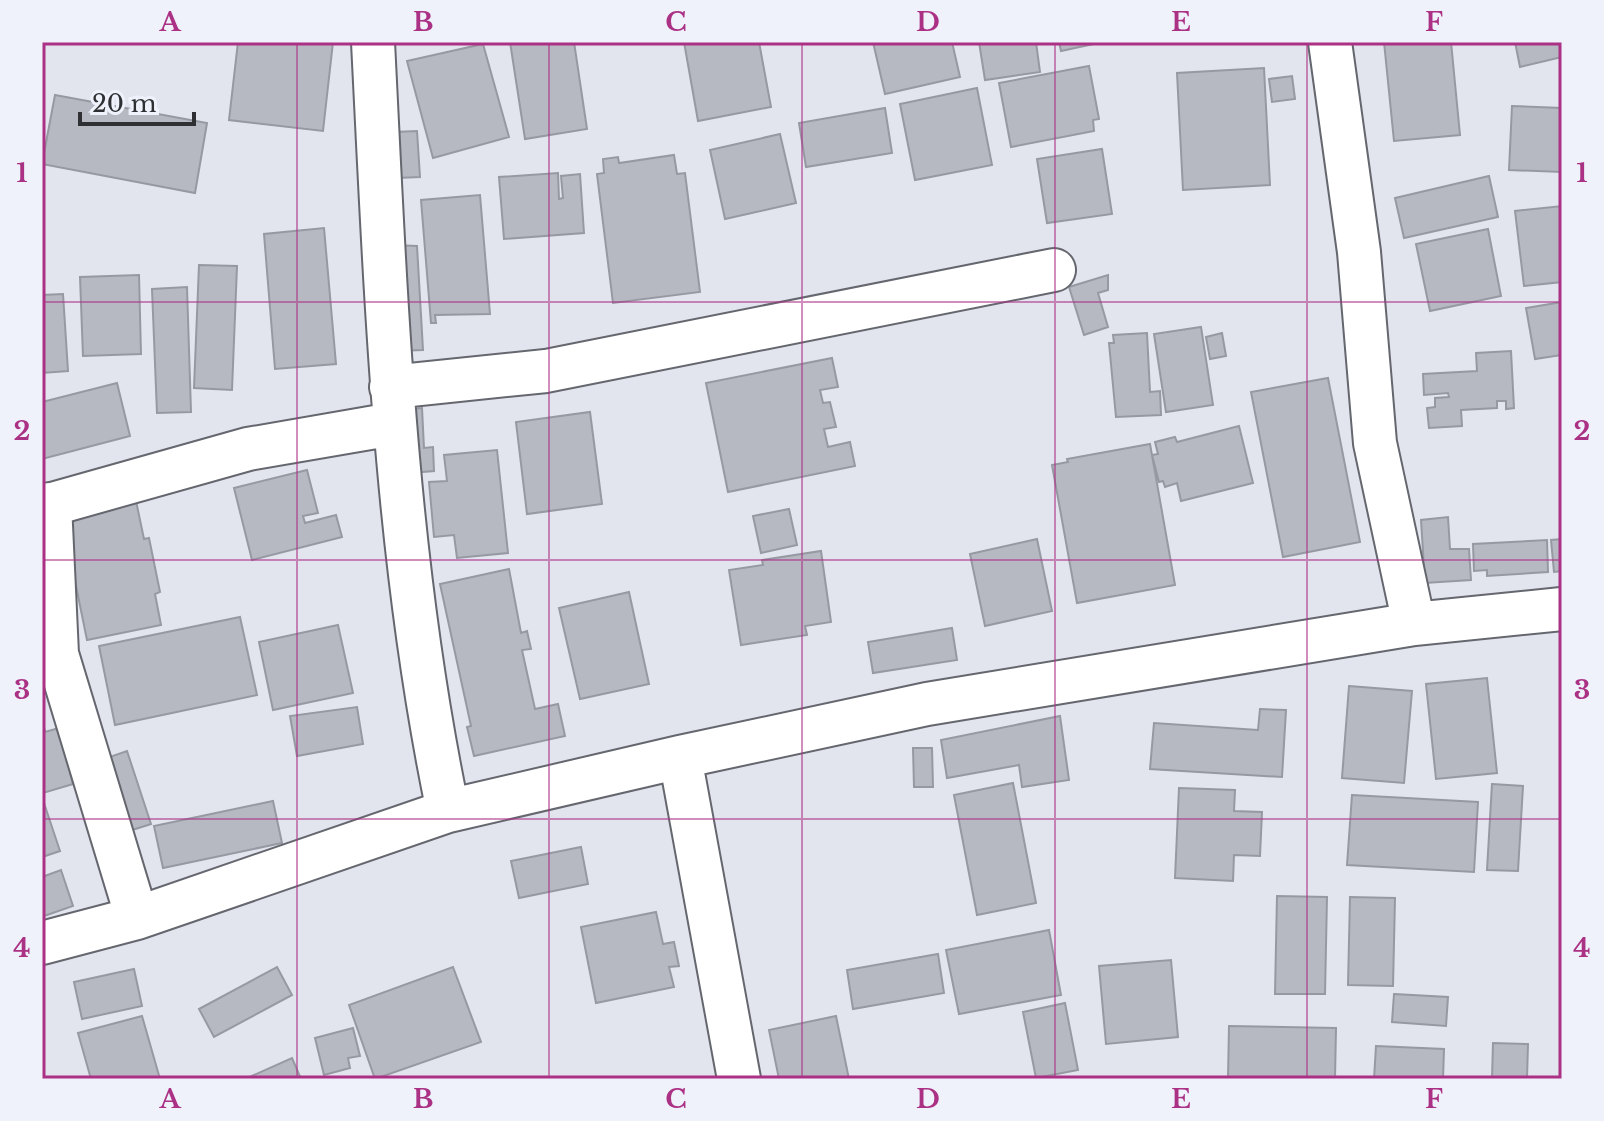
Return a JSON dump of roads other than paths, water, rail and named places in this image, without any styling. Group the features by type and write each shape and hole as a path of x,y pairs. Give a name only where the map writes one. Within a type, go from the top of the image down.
{"street":[{"path":"373,42 392,406 425,702 448,811"},
{"path":"1330,42 1359,252 1375,443 1414,624"},
{"path":"137,918 57,654 46,505 392,406 546,371 1054,270"},
{"path":"42,943 137,918 448,811 680,757 927,704 1414,624 1562,609"},
{"path":"680,757 739,1079"}]}
